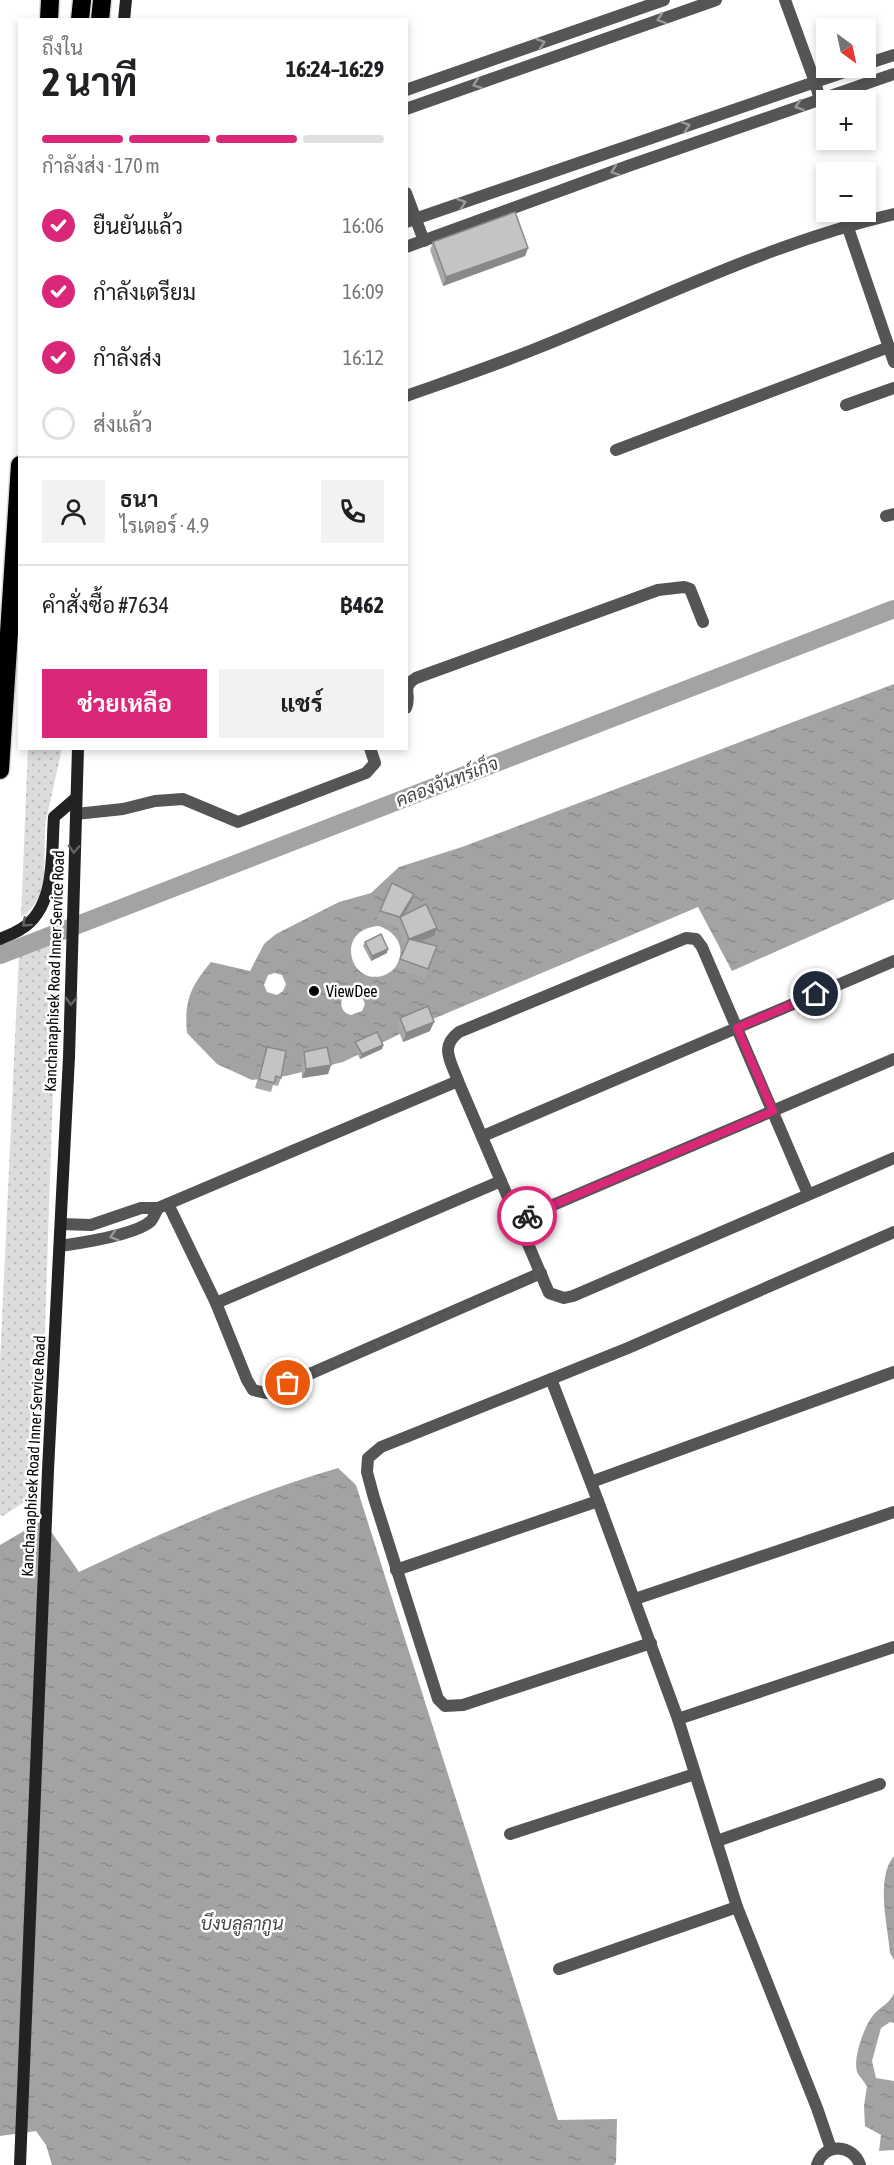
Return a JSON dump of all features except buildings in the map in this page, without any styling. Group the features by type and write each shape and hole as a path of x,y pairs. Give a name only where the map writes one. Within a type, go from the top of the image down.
{"highway":[{"path":"49,18 50,0"},
{"path":"80,18 82,0"},
{"path":"100,18 102,0"},
{"path":"0,770 18,496"}],"main road":[{"path":"124,18 126,0"},
{"name":"Kanchanaphisek Road Inner Service Road","path":"20,2160 48,1470 69,1057 78,750"},
{"path":"0,939 22,928 33,918 48,892 54,817 76,798"}],"street":[{"path":"408,89 664,0"},
{"path":"408,108 716,0"},
{"path":"784,0 817,90"},
{"path":"876,60 894,54"},
{"path":"847,90 894,74"},
{"path":"411,220 827,78"},
{"path":"408,246 816,100"},
{"path":"408,204 411,220 424,241"},
{"path":"408,395 538,348 770,251 847,225 894,214"},
{"path":"847,225 894,362"},
{"path":"616,450 889,347"},
{"path":"846,405 894,388"},
{"path":"408,684 416,678 658,590 684,587 690,589 703,622"},
{"path":"76,814 123,809 155,801 183,799 238,822 366,773 375,763 371,750"},
{"path":"808,1194 702,947 696,939 686,938 459,1032 451,1038 448,1044 448,1052 458,1081 549,1293 564,1298 894,1158"},
{"path":"483,1136 894,961"},
{"path":"518,1220 894,1059"},
{"path":"61,1224 91,1225 141,1208 163,1206 458,1081"},
{"path":"216,1303 501,1181"},
{"path":"60,1246 106,1239 129,1231 150,1222 163,1206"},
{"path":"163,1206 216,1303 253,1390 267,1392 541,1274"},
{"path":"651,1643 463,1705 445,1706 438,1699 431,1680 396,1570 367,1472 368,1458 381,1447 628,1348 894,1232"},
{"path":"591,1482 894,1372"},
{"path":"551,1379 678,1719 737,1907 831,2149"},
{"path":"396,1570 598,1501"},
{"path":"635,1599 894,1512"},
{"path":"678,1719 894,1647"},
{"path":"510,1834 695,1774"},
{"path":"717,1841 880,1784"},
{"path":"559,1969 737,1907"},
{"path":"817,2165 824,2154 831,2149 840,2148 855,2155 860,2165"}],"shaded area":[{"path":"28,750 62,750 45,825 44,876 40,896 31,909 21,917"},
{"path":"58,939 40,1479 26,1501 3,1516 0,1515 0,1363 19,953"}],"water":[{"path":"894,684 894,899 732,971 698,907 414,1027 343,1062 286,1076 252,1080 217,1064 187,1033 186,1021 190,994 211,962 250,971 264,944 276,934 339,902 371,893 399,867 462,847","holes":["379,926 394,935 401,950 395,968 385,975 373,977 363,973 356,966 351,946 356,937 365,930","275,973 282,975 286,984 283,991 277,995 267,992 264,985 268,975","353,991 361,994 365,1004 362,1011 351,1015 345,1012 341,1005 343,996"]},
{"name":"บึงบลูลากูน","path":"338,1468 356,1485 558,2120 617,2119 616,2163 614,2165 52,2165 46,2145 36,2131 0,2136 0,1545 43,1520 79,1572 207,1515"},
{"path":"894,1856 894,1960 890,1953 884,1889 888,1865"},
{"path":"894,1993 894,2023 890,2022 881,2028 872,2061 876,2078 894,2081 894,2150 879,2151 881,2135 865,2126 864,2106 867,2086 858,2074 856,2060 867,2025"}],"waterway":[{"name":"คลองจันทร์เก็จ","path":"0,955 894,609"}],"way so far":[{"path":"288,1383 541,1274 518,1220 527,1216"}],"place":[{"name":"ViewDee","path":"314,991"}],"route":[{"path":"527,1216 773,1111 737,1028 816,994"}]}
